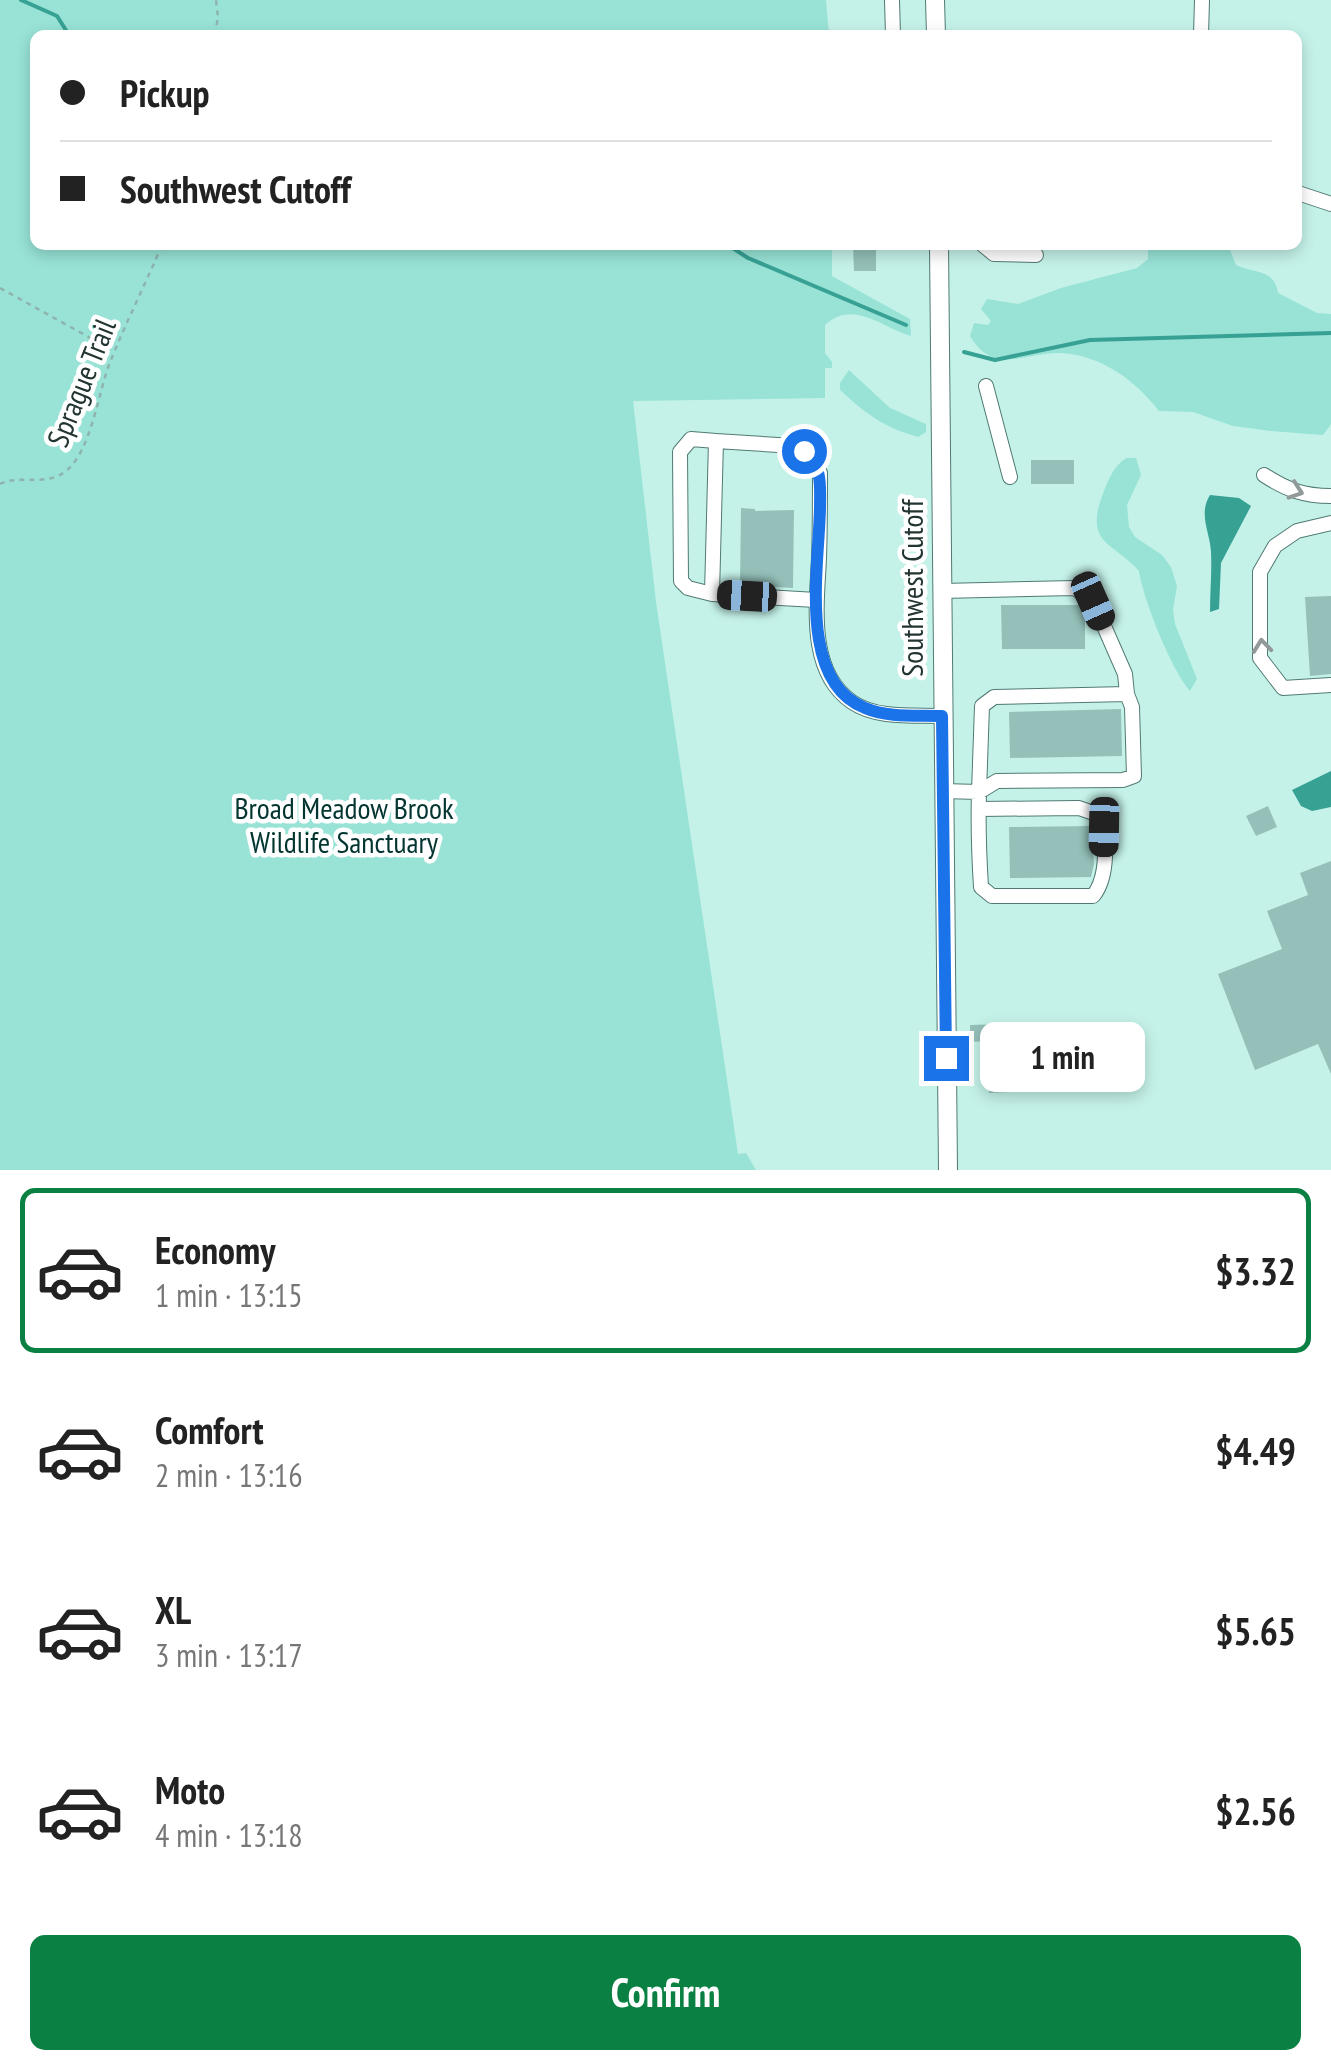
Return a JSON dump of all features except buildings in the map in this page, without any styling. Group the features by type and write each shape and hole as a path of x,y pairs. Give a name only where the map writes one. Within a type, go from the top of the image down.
{"main road":[{"path":"935,0 936,30"},
{"name":"Southwest Cutoff","path":"938,250 948,1170"}],"street":[{"path":"892,0 893,30"},
{"path":"1201,30 1202,0"},
{"path":"1302,194 1331,204"},
{"path":"990,250 994,254 1036,255"},
{"path":"986,386 1010,477"},
{"path":"816,600 712,594 688,588 682,582 680,452 691,439 794,446 818,466 816,600 824,661 839,690 852,702 898,715 942,716"},
{"path":"712,594 716,441"},
{"path":"1264,474 1287,490 1331,496"},
{"path":"1331,524 1297,531 1275,546 1260,572 1260,658 1283,688 1331,685"},
{"path":"940,591 1075,588 1093,601 1126,674 1132,707 1134,776 1122,780 997,781 979,792 943,791"},
{"path":"979,809 1079,808 1099,815 1104,827 1102,885 1093,896 992,896 981,887 979,809 979,792 982,706 994,697 1127,694"}],"path":[{"path":"216,0 216,30"},
{"name":"Sprague Trail","path":"0,484 8,480 50,478 66,471 81,452 115,352 160,250"},
{"path":"0,288 115,352"}],"green space":[{"name":"Broad Meadow Brook Wildlife Sanctuary","path":"0,0 826,0 829,30 30,30 30,250 832,250 832,276 910,319 911,336 857,315 846,314 825,325 825,353 832,368 825,368 825,398 633,401 656,602 738,1154 746,1153 756,1170 0,1170"},
{"path":"1148,250 1230,250 1236,265 1268,276 1278,293 1317,313 1331,314 1331,424 1323,435 1233,426 1193,412 1159,411 1140,390 1104,364 1061,353 1000,359 989,356 970,336 974,323 988,325 991,321 981,309 987,299 1018,304 1137,268 1148,259"},
{"path":"849,370 890,408 926,424 926,432 918,437 906,433 858,406 840,390"},
{"path":"1126,458 1136,458 1141,475 1127,505 1129,527 1135,537 1162,555 1171,567 1177,586 1175,624 1197,679 1190,691 1159,633 1139,571 1098,531 1098,508 1104,491 1115,469"}],"water":[{"path":"1210,495 1239,498 1251,506 1221,563 1219,609 1210,612 1211,552 1205,516"},
{"path":"1331,771 1331,807 1312,811 1301,806 1292,790"}],"waterway":[{"path":"21,0 57,16 66,30"},
{"path":"736,250 906,325"},
{"path":"964,352 995,360 1090,340 1331,333"}],"route":[{"path":"804,451 820,473 817,630 830,676 852,702 870,710 942,716 946,1058"}]}
